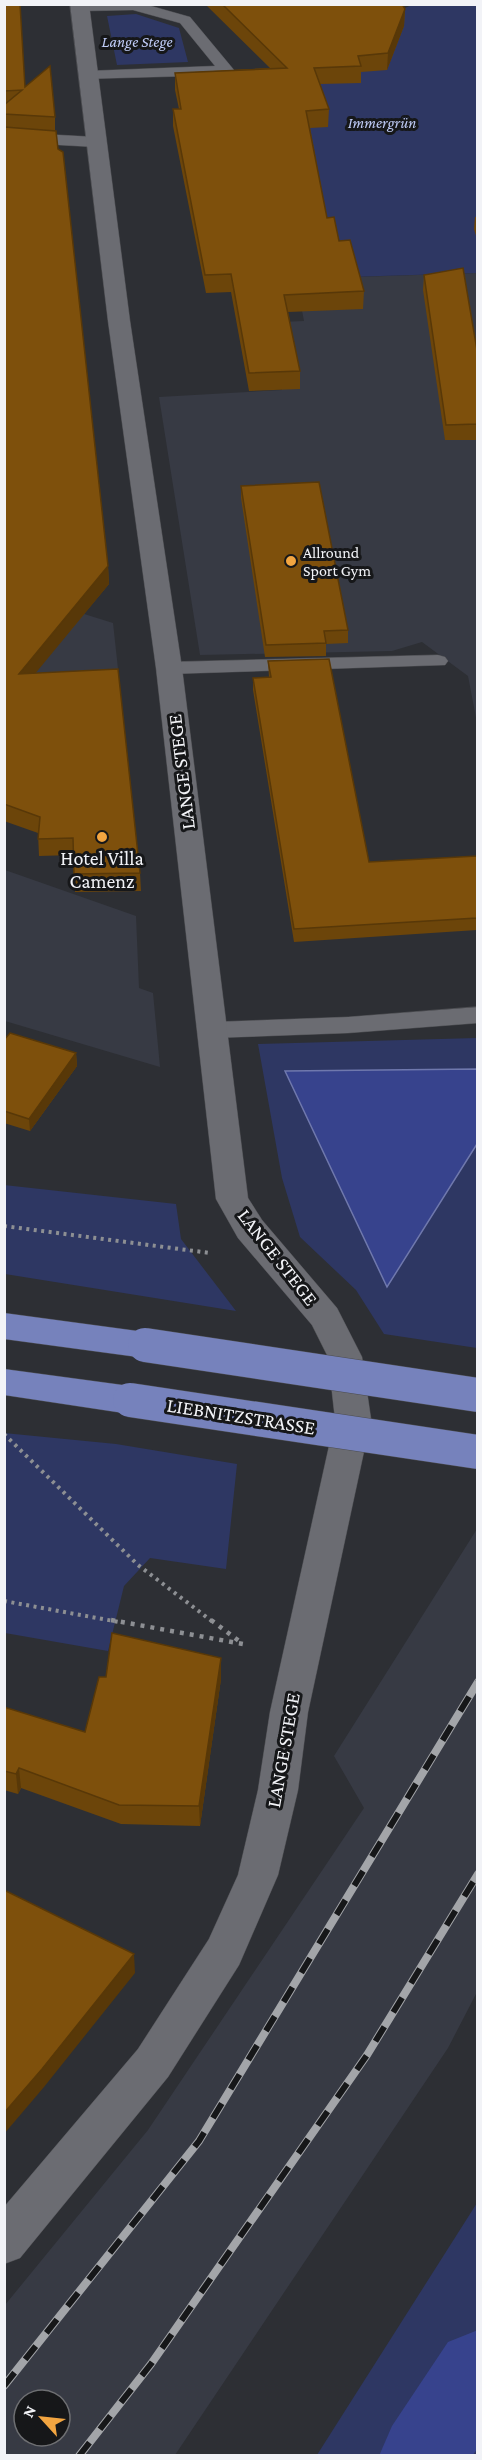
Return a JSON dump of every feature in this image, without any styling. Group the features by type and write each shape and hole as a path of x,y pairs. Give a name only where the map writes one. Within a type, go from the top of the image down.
{"main road":[{"path":"4,1326 477,1395"},
{"name":"LIEBNITZSTRASSE","path":"4,1382 477,1452"}],"street":[{"name":"LANGE STEGE","path":"4,2242 153,2063 224,1952 258,1875 278,1790 289,1712 353,1419 345,1357 325,1317 249,1229 232,1199 169,668 79,6"}],"lane":[{"name":"LANGE STEGE","path":"79,6 133,6 185,20 226,70 87,76"},
{"path":"4,137 96,142"},
{"path":"169,668 438,661"},
{"path":"212,1030 348,1025 477,1015"}],"path":[{"path":"4,1226 214,1254"},
{"path":"4,1434 138,1565 243,1644 4,1601"}],"shaded area":[{"path":"477,273 477,723 468,676 422,642 392,651 200,655 159,397 282,390 274,346 238,324 304,321 296,279"},
{"path":"4,589 113,623 120,687 27,691"},
{"path":"5,870 136,916 139,988 153,993 160,1067 5,1021"},
{"path":"477,1069 477,1144 387,1287 285,1071"},
{"path":"477,1529 477,1992 448,2048 175,2455 5,2455 5,2305 148,2130 364,1808 334,1756"}],"green space":[{"name":"Immergrün","path":"412,5 477,5 477,273 317,278 272,64"},
{"name":"Lange Stege","path":"136,14 179,28 188,62 117,65 107,16"},
{"path":"477,1038 477,1348 384,1334 356,1290 300,1237 282,1178 258,1044"},
{"path":"4,1185 176,1204 181,1239 236,1311 5,1274"},
{"path":"4,1433 116,1444 237,1464 226,1569 150,1558 124,1586 108,1651 5,1633"},
{"path":"477,2203 477,2455 317,2455"}],"building":[{"path":"4,4 20,4 25,87 50,66 55,117 4,114 4,105 22,90 4,91"},
{"path":"222,4 402,4 405,9 388,53 358,56 361,66 314,68 329,109 306,111 327,218 334,217 339,241 350,240 364,291 284,295 300,371 249,373 231,274 205,275 173,109 181,109 175,73 287,68"},
{"path":"4,127 56,131 58,149 63,152 108,566 19,674 118,669 140,873 74,874 73,838 38,839 40,817 4,804"},
{"path":"463,268 477,350 477,424 446,425 424,275"},
{"name":"Allround Sport Gym","path":"319,482 348,630 324,631 326,643 266,645 241,486"},
{"path":"329,659 369,862 477,856 477,918 294,929 253,678 271,677 268,661"},
{"path":"10,1033 76,1053 29,1119 4,1111 4,1040"},
{"path":"112,1633 221,1658 199,1806 119,1805 19,1768 16,1774 4,1771 4,1707 85,1732 99,1677 106,1677"},
{"path":"4,1890 134,1954 4,2113"}],"waterway":[{"path":"422,2456 478,2372"}],"railway":[{"path":"4,2386 199,2141 478,1682"},
{"path":"79,2456 151,2364 367,2055 478,1874"}],"place":[{"name":"Allround Sport Gym","path":"291,561"},
{"name":"Hotel Villa Camenz","path":"102,837"}]}
